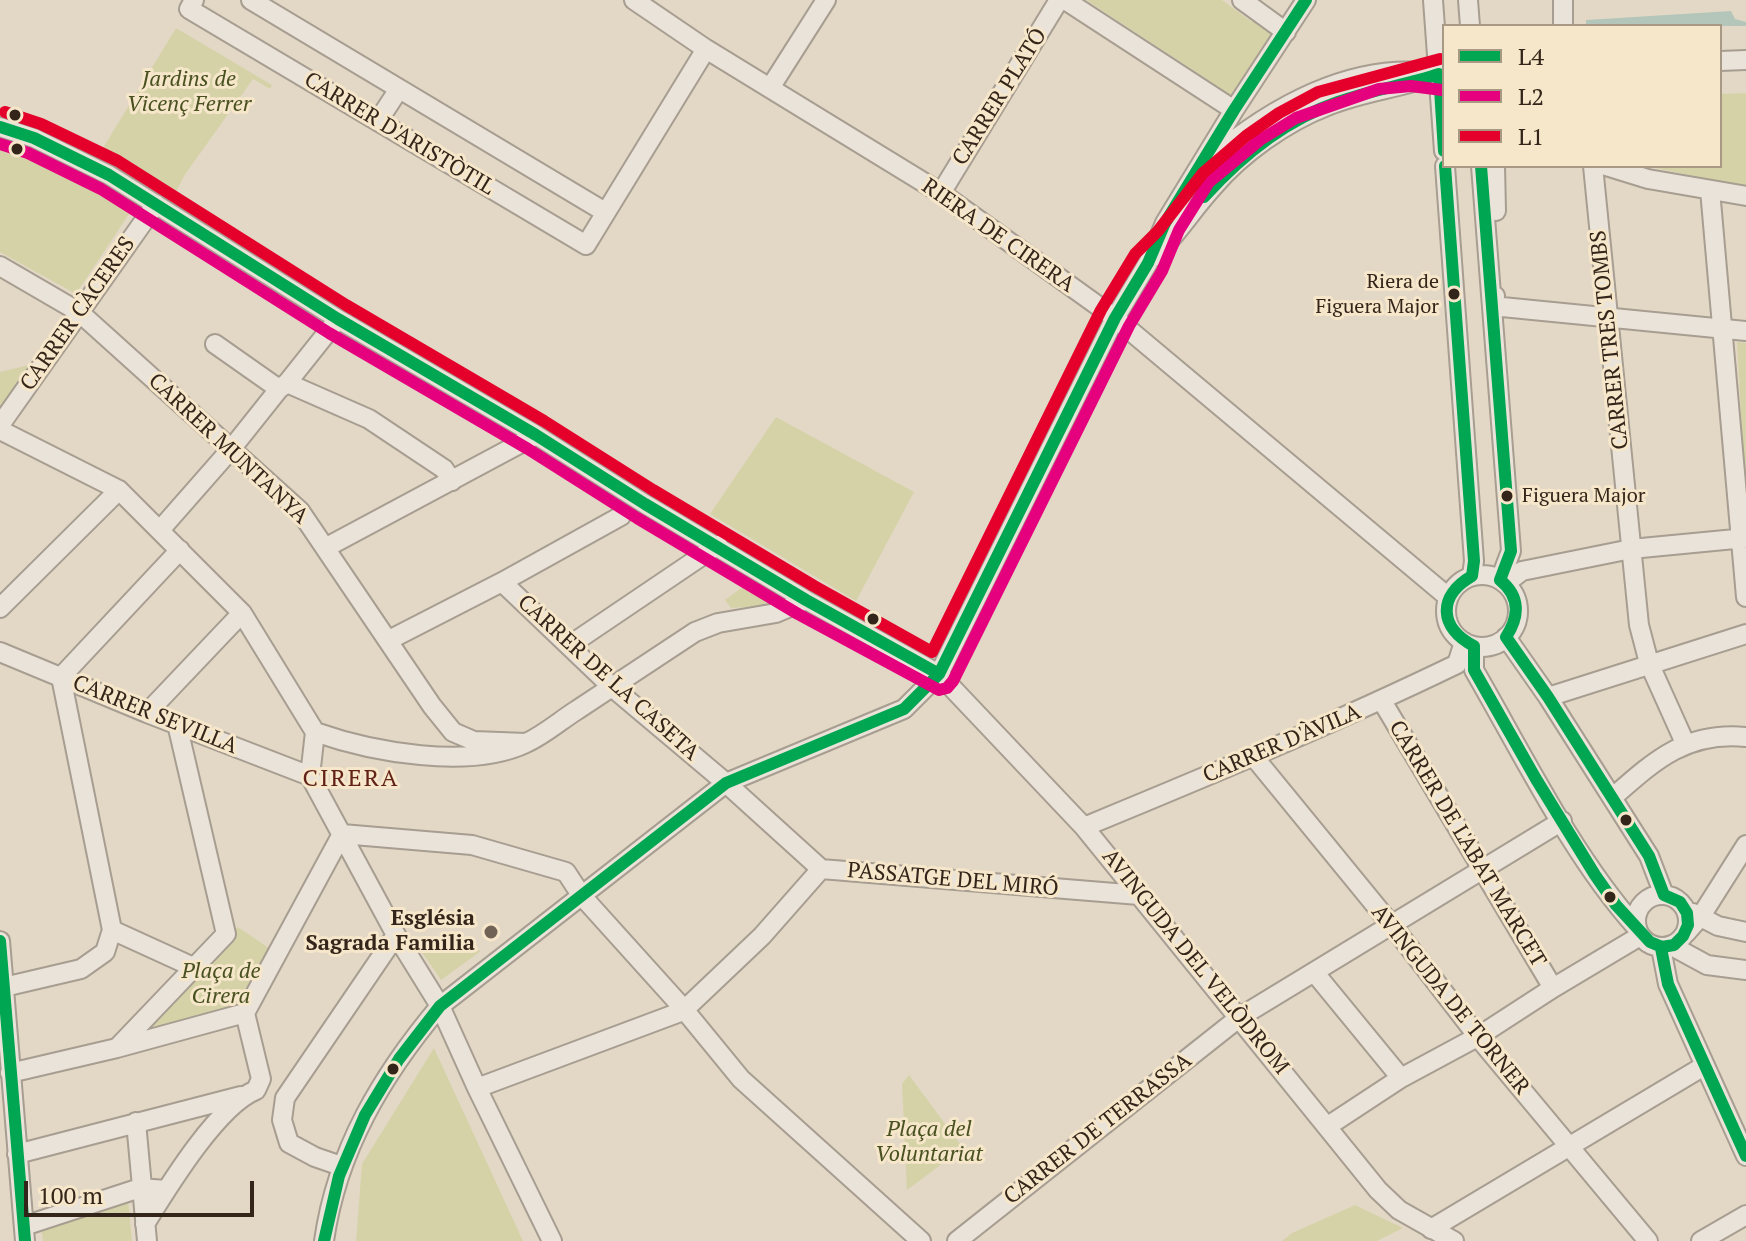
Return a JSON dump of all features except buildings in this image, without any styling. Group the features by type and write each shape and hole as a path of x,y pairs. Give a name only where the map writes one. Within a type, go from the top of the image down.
{"street":[{"name":"CARRER D'ARISTÒTIL","path":"194,0 189,9 586,245 706,49"},
{"name":"CARRER D'ARISTÒTIL","path":"251,0 605,212"},
{"name":"RIERA DE CIRERA","path":"634,0 662,7 706,49 941,193 1115,318 1448,597"},
{"path":"770,88 826,0"},
{"name":"CARRER PLATÓ","path":"941,193 1059,0"},
{"path":"1065,0 1234,110"},
{"path":"1242,0 1286,32"},
{"path":"324,1241 341,1166 381,1085 407,1046 440,1006 726,783 904,709 939,674 1115,318 1148,263 1165,223 1306,0"},
{"path":"1433,0 1442,100"},
{"path":"1468,0 1470,24"},
{"path":"1563,0 1563,24"},
{"path":"1722,61 1746,60"},
{"path":"1197,171 1251,127 1289,103 1376,73 1411,70 1441,74"},
{"path":"1148,263 1170,242 1216,183 1255,149 1287,127 1326,106 1441,74"},
{"path":"378,121 399,89"},
{"name":"AVINGUDA DEL VELÒDROM","path":"0,127 74,156 645,504 806,600 939,674 1084,827 1378,1190 1399,1210 1454,1241"},
{"path":"1445,168 1474,561 1472,576"},
{"path":"1481,168 1511,551 1503,582"},
{"path":"1492,306 1497,290 1498,267 1495,168"},
{"name":"CARRER TRES TOMBS","path":"1593,168 1639,625 1649,663 1685,743"},
{"path":"1612,168 1648,179 1746,196"},
{"path":"1710,190 1746,597"},
{"name":"CARRER CÀCERES","path":"0,428 156,204"},
{"name":"CARRER MUNTANYA","path":"0,266 79,312 300,511 432,706 453,732 474,741 526,743"},
{"path":"1492,306 1746,331"},
{"path":"160,530 338,319"},
{"path":"215,344 283,386 369,419 444,469 452,481"},
{"path":"0,428 119,490 242,613 315,732 310,776 396,935 440,1006 552,1241"},
{"path":"325,548 536,435"},
{"path":"0,608 119,490"},
{"path":"389,640 621,516"},
{"path":"1503,582 1522,571 1631,549 1743,538"},
{"path":"570,645 718,545"},
{"path":"4,987 81,969 105,952 112,930 61,677 180,550"},
{"path":"1484,574 1503,582 1513,593 1517,604 1513,628 1506,637 1491,645 1469,644 1456,636 1446,617 1448,597 1458,584 1472,576 1484,574"},
{"name":"CARRER DE LA CASETA","path":"502,582 612,687 726,783 821,869"},
{"path":"315,732 350,745 429,755 493,754 526,743 695,632 718,623 776,613 806,600"},
{"path":"147,713 242,613"},
{"path":"1548,697 1746,634"},
{"path":"1506,637 1649,856 1664,895"},
{"path":"1469,644 1474,670 1562,821 1615,904 1647,943 1673,942 1707,965 1746,970"},
{"name":"CARRER D'ÀVILA","path":"1084,827 1382,701 1457,664 1469,644"},
{"name":"CARRER SEVILLA","path":"0,652 310,776"},
{"name":"CARRER DE L'ABAT MARCET","path":"1382,701 1553,988"},
{"path":"117,1048 226,934 177,724"},
{"path":"1612,798 1664,754 1685,743 1723,734 1746,737"},
{"name":"AVINGUDA DE TORNER","path":"1254,757 1648,1241"},
{"name":"CARRER DE TERRASSA","path":"957,1241 1240,1017 1562,821"},
{"path":"342,834 472,845 566,872 581,895 741,1079 921,1241"},
{"path":"146,1232 166,1190 202,1141 261,1079 245,1013 342,834"},
{"path":"1746,845 1673,942 1668,984 1746,1156"},
{"name":"PASSATGE DEL MIRÓ","path":"683,1011 762,936 821,869 1139,895"},
{"path":"1638,932 1638,910 1647,900 1664,895 1718,926 1746,932"},
{"path":"112,930 193,967"},
{"path":"1328,1126 1401,1078 1479,1036 1638,932"},
{"path":"341,1166 289,1143 282,1120 285,1098 396,935"},
{"path":"0,941 24,1233 140,1188 166,1190"},
{"path":"1314,972 1401,1078"},
{"path":"477,1088 683,1011"},
{"path":"10,1073 245,1013"},
{"path":"1431,1229 1704,1066"},
{"path":"17,1154 248,1093"},
{"path":"136,1122 146,1232"},
{"path":"1701,1241 1746,1215"}],"green space":[{"path":"1086,0 1222,0 1252,22 1255,17 1273,32 1272,40 1236,95 1229,98 1209,87 1211,82"},
{"name":"Jardins de Vicenç Ferrer","path":"176,28 272,85 270,89 253,79 176,192 103,148"},
{"path":"1746,93 1746,187 1656,168 1722,168 1722,94"},
{"path":"0,150 50,166 133,208 76,294 0,252"},
{"path":"1737,342 1746,343 1746,506"},
{"path":"33,364 0,408 0,372"},
{"path":"776,417 914,492 856,601 710,514"},
{"path":"751,581 784,600 765,606 731,608 725,600"},
{"name":"Plaça de Cirera","path":"238,927 273,951 236,1012 137,1036"},
{"path":"415,942 481,951 441,980"},
{"path":"434,1048 523,1241 356,1241 362,1164"},
{"name":"Plaça del Voluntariat","path":"909,1075 963,1148 907,1190 902,1084"},
{"path":"128,1199 132,1241 43,1241 41,1228"},
{"path":"1355,1205 1403,1228 1377,1241 1282,1241 1292,1233"}],"shaded area":[{"path":"1731,11 1735,19 1746,22 1746,26 1586,24 1586,20"}],"transit line":[{"name":"L4","path":"324,1241 339,1176 365,1115 399,1059 440,1006 726,783 904,709 939,674 1115,318 1148,263 1165,223 1306,0"},
{"name":"L1","path":"5,112 41,124 118,161 346,305 544,421 814,586 932,652 1101,310 1135,254 1158,231 1203,173 1246,136 1279,113 1318,92 1440,59"},
{"name":"L4","path":"1204,197 1233,167 1282,129 1350,98 1439,74 1442,120"},
{"name":"L2","path":"0,144 28,153 101,189 329,333 528,449 637,518 798,614 939,690 947,688 953,681 1129,326 1162,271 1179,230 1209,182 1260,140 1296,118 1379,89 1411,86 1442,90"},
{"name":"L4","path":"0,127 34,138 109,175 338,319 536,435 645,504 806,600 939,674"},
{"name":"L4","path":"1445,168 1474,561 1472,576 1461,584 1448,602 1449,621 1462,639 1474,646 1474,670 1595,875 1616,905 1650,942 1662,947 1674,945 1688,925 1687,913 1680,902 1664,895 1649,856 1506,637 1514,621 1516,607 1507,586 1500,580 1511,551 1481,168"},
{"name":"L4","path":"0,941 25,1241"},
{"name":"L4","path":"1661,948 1668,984 1746,1156"}],"place":[{"name":"Riera de Figuera Major","path":"1454,294"},
{"name":"Figuera Major","path":"1507,496"},
{"name":"Església Sagrada Familia","path":"491,932"}],"district":[{"name":"CIRERA","path":"351,779"}]}
